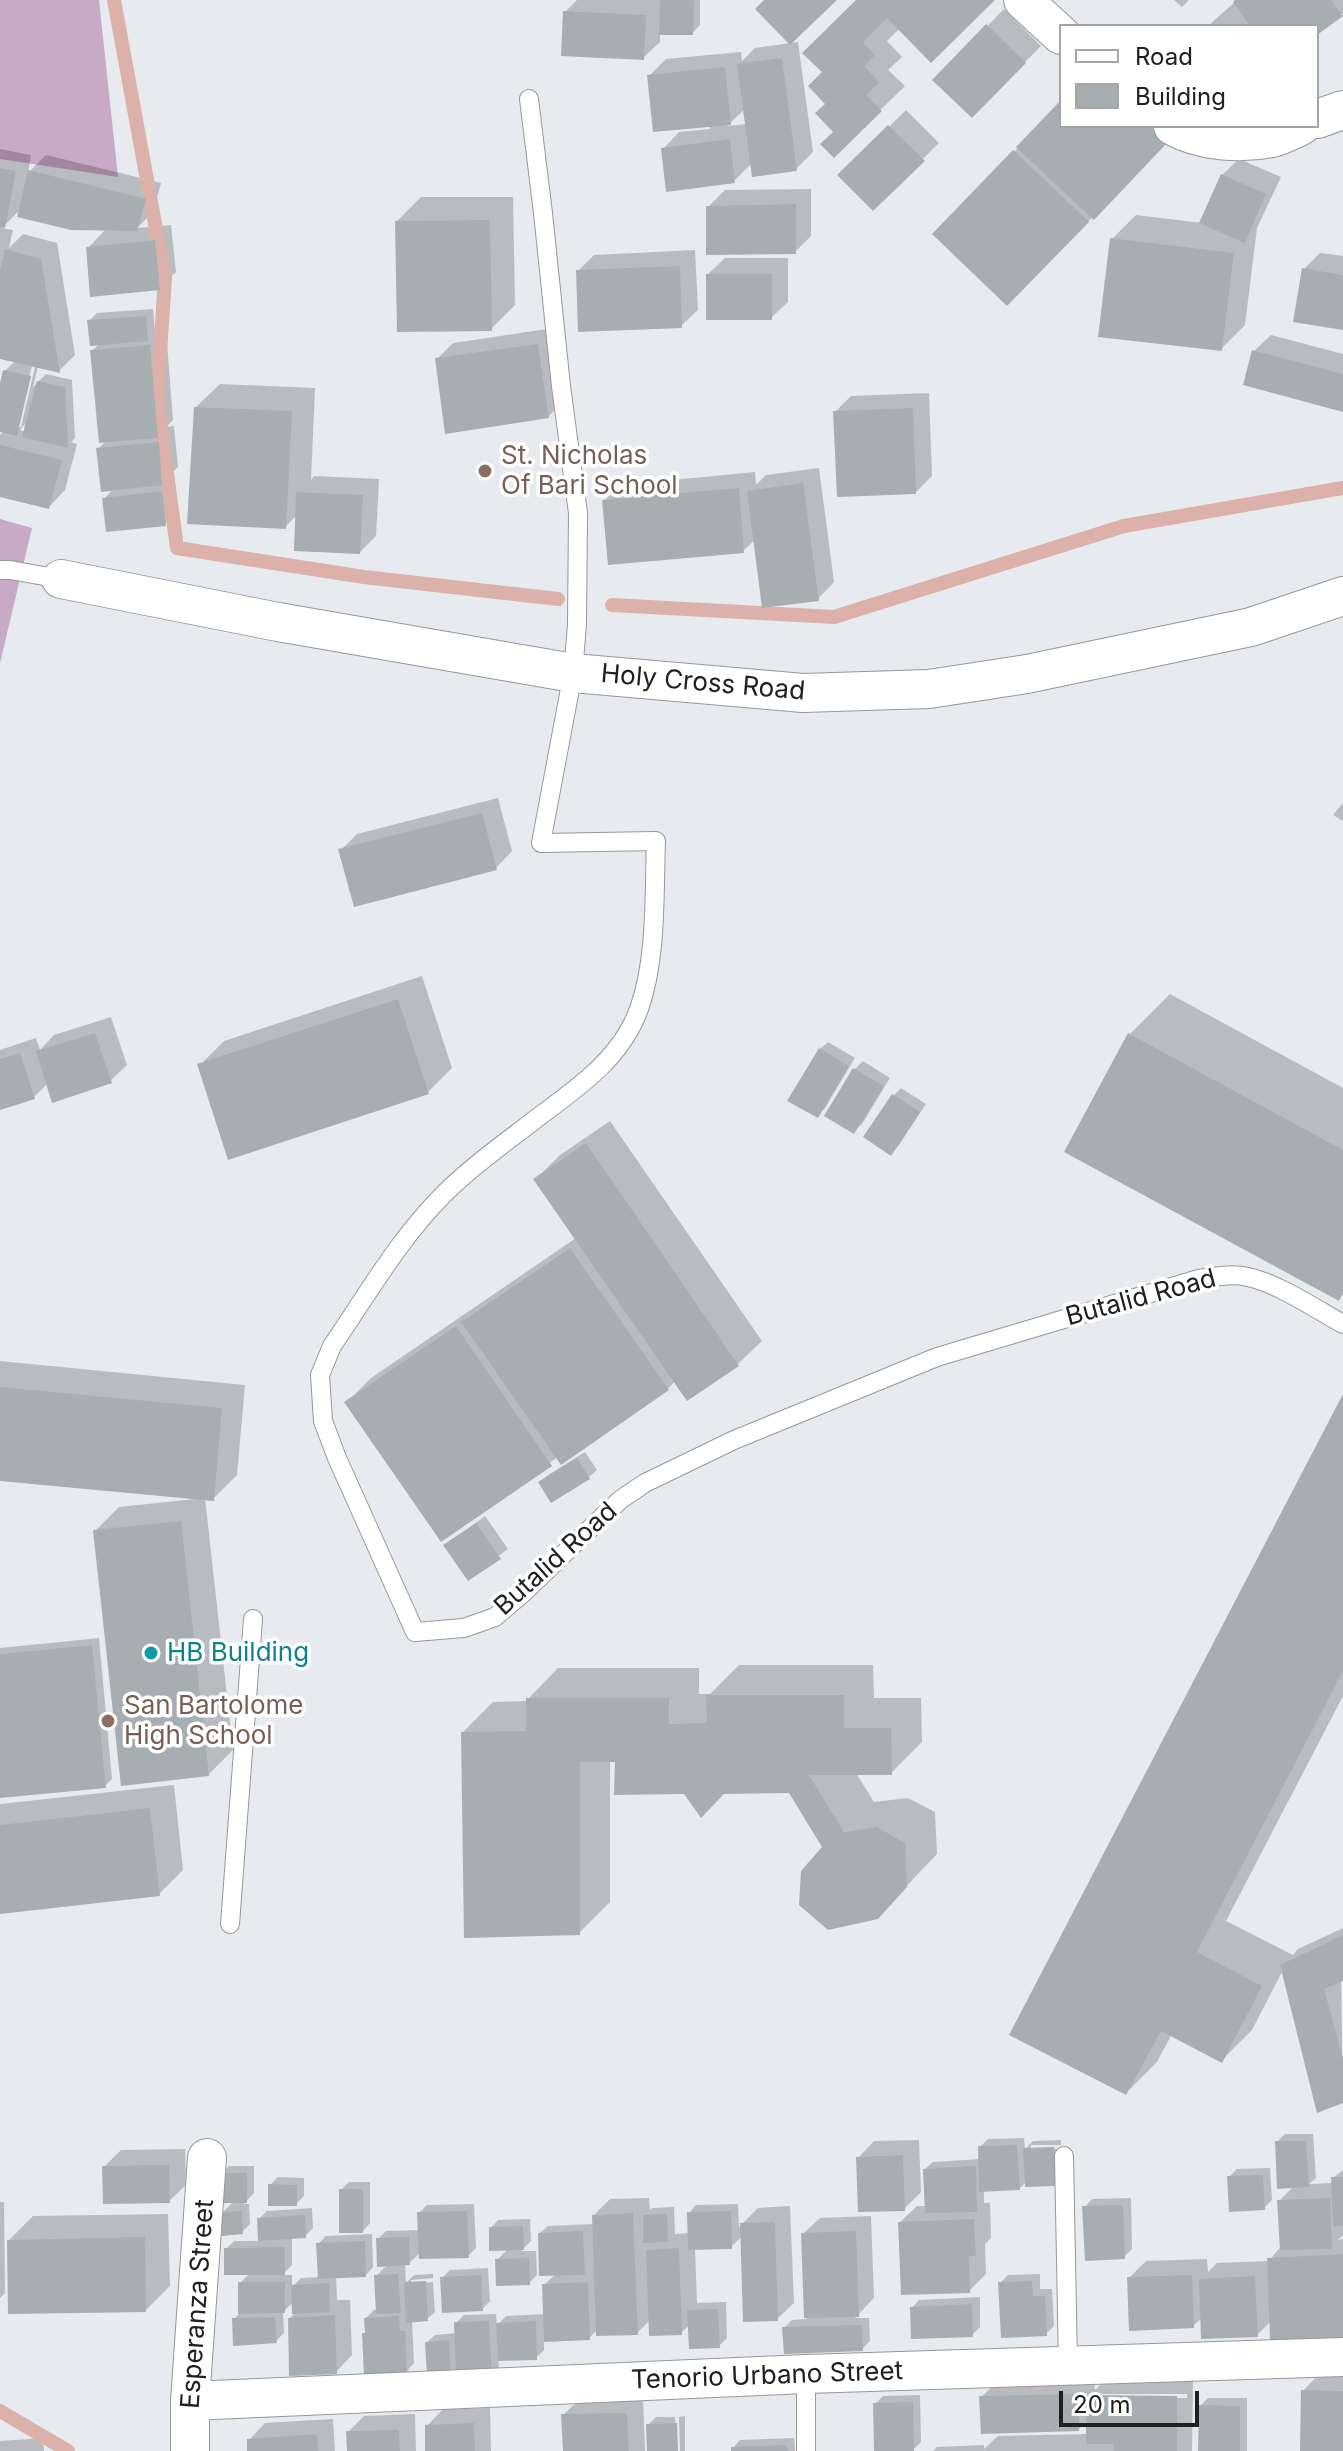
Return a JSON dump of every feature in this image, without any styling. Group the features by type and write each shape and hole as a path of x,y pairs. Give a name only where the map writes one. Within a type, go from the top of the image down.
{"street":[{"path":"1023,0 1059,33"},
{"path":"1319,118 1343,110"},
{"path":"1176,128 1185,133 1229,141 1274,138 1296,128"},
{"name":"Holy Cross Road","path":"61,579 278,622 573,673 803,693 929,689 1027,674 1251,627 1343,596"},
{"name":"Esperanza Street","path":"190,2451 190,2401 207,2158"},
{"name":"Tenorio Urbano Street","path":"190,2401 1068,2364 1343,2357"}],"lane":[{"path":"529,99 578,513 577,624 573,673"},
{"path":"3,567 61,579"},
{"name":"Butalid Road","path":"573,673 541,843 656,841 649,965 639,1010 617,1050 586,1082 480,1161 410,1231 332,1346 322,1368 320,1397 323,1421 415,1632 464,1628 495,1617 620,1500 645,1483 734,1440 937,1357 1198,1279 1227,1275 1249,1277 1271,1286 1343,1324"},
{"path":"230,1924 253,1619"},
{"path":"1064,2156 1068,2364"},
{"path":"806,2374 806,2451"}],"shaded area":[{"path":"0,0 99,0 118,177 0,159"},
{"path":"0,519 32,528 0,663"}],"building":[{"path":"660,0 694,0 693,35 659,35"},
{"path":"764,0 837,0 790,45 755,9"},
{"path":"856,0 995,0 931,63 887,18 863,42 875,55 864,66 879,82 866,95 882,111 834,158 820,144 833,132 815,113 825,104 808,86 822,72 802,53"},
{"path":"1331,0 1343,16 1319,34 1319,24 1249,24 1233,2"},
{"path":"563,11 646,15 644,60 561,56"},
{"path":"986,24 1026,63 972,118 932,80"},
{"path":"782,58 797,171 752,177 737,64"},
{"path":"725,67 731,125 653,132 647,75"},
{"path":"1059,102 1059,128 1150,128 1167,143 1094,220 1016,147"},
{"path":"888,125 925,161 873,211 837,175"},
{"path":"730,139 735,183 666,192 661,148"},
{"path":"1013,150 1089,222 1007,306 932,234"},
{"path":"0,168 16,171 5,228 0,227"},
{"path":"28,170 146,199 137,231 71,230 17,217"},
{"path":"1221,174 1266,194 1245,243 1199,223"},
{"path":"796,204 796,254 706,255 706,206"},
{"path":"490,220 492,331 397,332 395,221"},
{"path":"1110,238 1234,253 1222,351 1098,337"},
{"path":"155,240 160,290 90,297 86,247"},
{"path":"5,249 41,259 60,373 0,359 0,269"},
{"path":"680,266 682,328 578,332 576,270"},
{"path":"1302,268 1343,275 1343,330 1293,322"},
{"path":"706,274 772,274 772,320 706,320"},
{"path":"146,316 148,341 90,346 87,320"},
{"path":"538,344 549,418 445,434 435,358"},
{"path":"150,345 158,438 99,443 90,350"},
{"path":"1252,350 1343,374 1343,412 1243,385"},
{"path":"3,370 31,376 17,436 0,432"},
{"path":"37,381 65,387 68,448 22,437"},
{"path":"194,407 292,411 286,529 187,524"},
{"path":"913,408 916,494 837,497 833,411"},
{"path":"159,442 162,485 101,492 96,448"},
{"path":"0,445 62,460 49,509 0,497"},
{"path":"803,483 819,601 762,608 747,491"},
{"path":"739,488 744,553 608,565 602,500"},
{"path":"162,491 166,526 106,532 102,498"},
{"path":"296,492 363,495 360,554 294,551"},
{"path":"482,813 497,870 354,907 338,849"},
{"path":"398,999 429,1094 228,1160 197,1064"},
{"path":"95,1033 112,1083 52,1103 36,1051"},
{"path":"1128,1033 1343,1150 1343,1293 1339,1301 1064,1152"},
{"path":"819,1048 849,1066 818,1118 787,1101"},
{"path":"20,1053 35,1099 0,1110 0,1059"},
{"path":"853,1068 884,1086 854,1134 824,1116"},
{"path":"892,1094 920,1112 891,1156 863,1137"},
{"path":"586,1143 739,1366 687,1401 533,1179"},
{"path":"570,1248 669,1390 561,1465 461,1322"},
{"path":"456,1326 552,1466 441,1542 344,1402"},
{"path":"0,1387 222,1408 214,1501 0,1481"},
{"path":"1343,1394 1343,1671 1197,1952 1262,1986 1222,2063 1161,2031 1126,2095 1009,2035"},
{"path":"577,1458 590,1479 551,1503 538,1482"},
{"name":"HB Building","path":"181,1521 209,1776 121,1786 93,1530"},
{"path":"476,1523 501,1559 468,1581 443,1545"},
{"path":"92,1645 106,1788 0,1798 0,1654"},
{"path":"706,1695 844,1695 844,1728 891,1728 892,1775 809,1775 844,1832 877,1827 905,1843 907,1887 878,1919 828,1930 799,1905 801,1871 822,1847 789,1793 724,1794 701,1818 684,1794 614,1795 615,1762 580,1762 580,1935 464,1938 461,1732 526,1731 526,1698 669,1698 669,1724 707,1723"},
{"path":"150,1808 160,1896 0,1914 0,1825"},
{"path":"1343,1935 1343,1981 1324,1989 1343,2058 1343,2103 1317,2113 1280,1965"},
{"path":"1275,2141 1306,2141 1309,2187 1277,2189"},
{"path":"1017,2145 1020,2190 979,2192 978,2146"},
{"path":"1054,2147 1055,2186 1025,2187 1023,2148"},
{"path":"903,2155 905,2211 858,2212 856,2157"},
{"path":"169,2165 170,2203 103,2204 102,2166"},
{"path":"976,2166 977,2212 925,2213 923,2169"},
{"path":"219,2173 247,2173 247,2203 219,2203"},
{"path":"1263,2175 1265,2210 1229,2212 1227,2176"},
{"path":"1331,2177 1343,2177 1343,2226 1333,2226"},
{"path":"268,2184 297,2185 297,2206 268,2206"},
{"path":"339,2189 363,2189 363,2233 339,2233"},
{"path":"1330,2198 1332,2249 1280,2250 1277,2200"},
{"path":"1123,2205 1125,2259 1085,2261 1082,2206"},
{"path":"242,2211 243,2234 222,2236 221,2212"},
{"path":"467,2211 469,2258 419,2259 417,2212"},
{"path":"731,2211 732,2249 688,2250 687,2212"},
{"path":"633,2213 638,2335 596,2336 592,2215"},
{"path":"667,2214 668,2242 643,2243 643,2215"},
{"path":"305,2215 306,2238 258,2241 257,2218"},
{"path":"974,2219 976,2256 969,2256 970,2293 901,2295 898,2222"},
{"path":"775,2222 778,2321 743,2322 740,2223"},
{"path":"523,2226 524,2250 489,2251 489,2227"},
{"path":"583,2231 585,2275 539,2276 538,2233"},
{"path":"856,2231 859,2317 804,2318 801,2233"},
{"path":"145,2237 146,2312 8,2314 7,2240"},
{"path":"409,2237 410,2265 377,2267 376,2238"},
{"path":"365,2241 366,2277 318,2279 316,2243"},
{"path":"285,2247 285,2275 224,2275 224,2248"},
{"path":"679,2248 682,2335 649,2336 646,2250"},
{"path":"1343,2254 1343,2338 1270,2340 1267,2258"},
{"path":"529,2258 530,2285 496,2286 495,2259"},
{"path":"398,2274 401,2313 376,2314 374,2275"},
{"path":"481,2275 483,2311 442,2313 440,2277"},
{"path":"1192,2275 1194,2328 1129,2331 1127,2277"},
{"path":"1255,2276 1258,2337 1201,2339 1199,2279"},
{"path":"426,2281 428,2321 406,2323 404,2282"},
{"path":"1032,2281 1033,2296 1045,2296 1047,2336 1001,2338 998,2282"},
{"path":"238,2282 285,2282 285,2313 238,2314"},
{"path":"588,2282 590,2340 544,2342 542,2284"},
{"path":"329,2283 330,2312 292,2314 291,2285"},
{"path":"972,2304 973,2337 911,2339 910,2307"},
{"path":"718,2309 720,2348 689,2349 687,2310"},
{"path":"335,2315 337,2374 289,2376 288,2318"},
{"path":"399,2316 400,2331 405,2331 407,2373 364,2376 364,2318"},
{"path":"275,2317 277,2343 233,2346 232,2318"},
{"path":"489,2321 492,2377 456,2378 454,2322"},
{"path":"536,2321 537,2360 498,2361 496,2323"},
{"path":"862,2325 863,2351 784,2354 782,2327"},
{"path":"449,2340 451,2378 427,2378 425,2342"},
{"path":"1301,2390 1343,2391 1343,2451 1300,2451"},
{"path":"1079,2394 1079,2431 981,2434 979,2396"},
{"path":"1086,2395 1177,2396 1177,2451 1114,2451 1114,2444 1086,2444"},
{"path":"913,2402 914,2451 874,2451 873,2403"},
{"path":"1199,2405 1240,2406 1240,2451 1198,2451"},
{"path":"627,2413 629,2451 563,2451 561,2414"},
{"path":"474,2423 475,2451 425,2451 425,2425"},
{"path":"677,2423 678,2451 647,2451 646,2424"},
{"path":"399,2430 400,2451 347,2451 346,2431"},
{"path":"317,2434 318,2451 247,2451 247,2439"},
{"path":"787,2445 788,2451 731,2451 731,2447"}],"waterway":[{"path":"114,0 165,278 157,399 177,548 364,577 558,599"},
{"path":"612,605 834,617 1124,526 1343,488"},
{"path":"0,2411 68,2451"}],"place":[{"name":"St. Nicholas Of Bari School","path":"485,471"},
{"name":"HB Building","path":"151,1653"},
{"name":"San Bartolome High School","path":"108,1721"}]}
